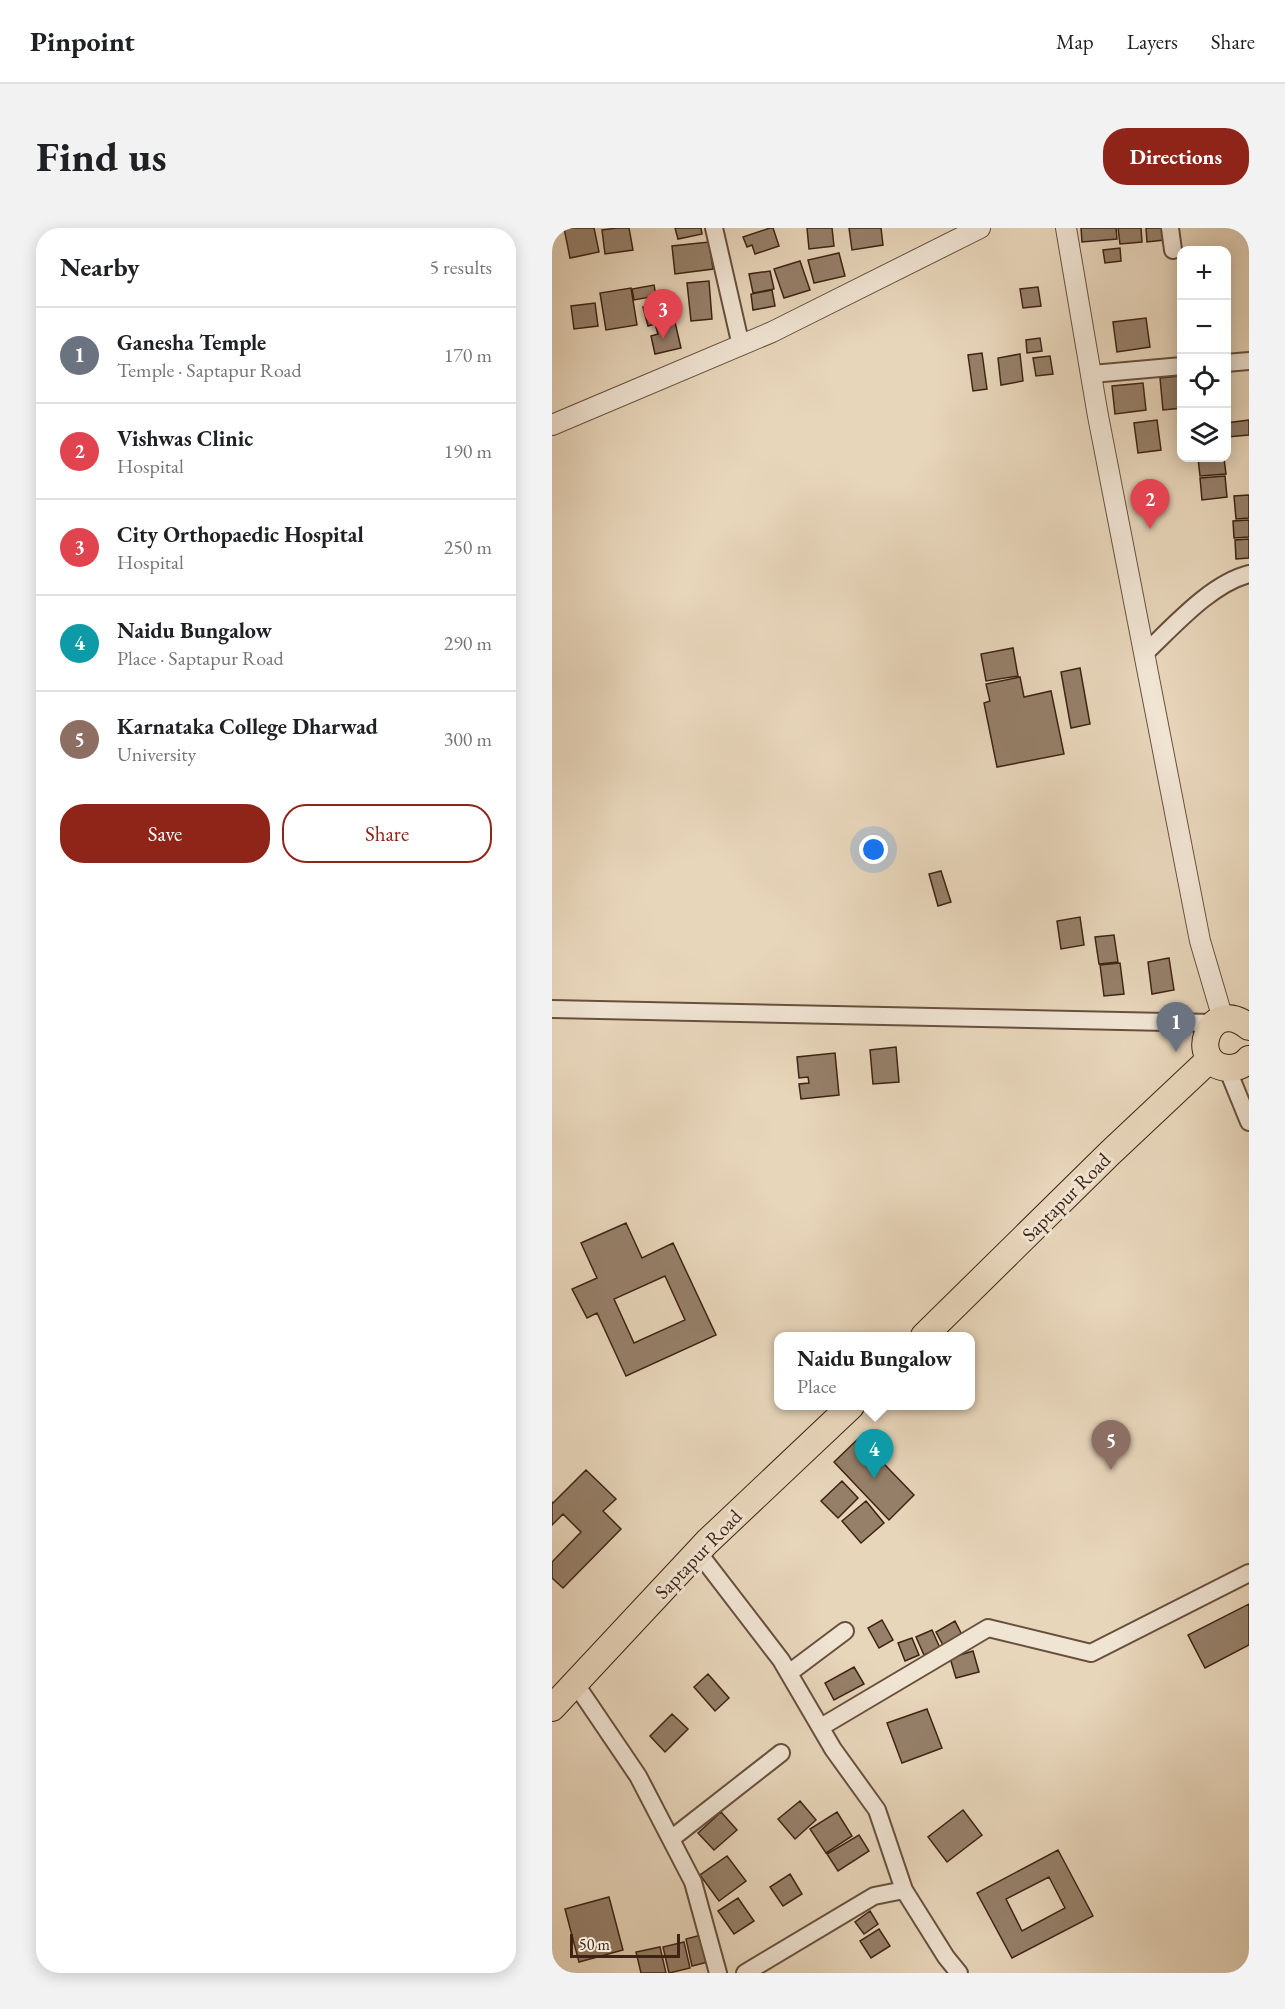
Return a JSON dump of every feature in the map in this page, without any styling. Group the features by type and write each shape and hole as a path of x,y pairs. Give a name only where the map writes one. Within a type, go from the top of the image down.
{"main road":[{"path":"1229,1062 1206,1050 1205,1040 1208,1031 1219,1021 1233,1018 1249,1027"},
{"name":"Saptapur Road","path":"928,1332 1110,1154 1229,1062"},
{"name":"Saptapur Road","path":"552,1708 698,1552 847,1410"}],"street":[{"path":"714,228 741,346"},
{"path":"552,425 741,346 980,228"},
{"path":"552,1009 1219,1021 1200,941 1098,416 1066,228"},
{"path":"1170,228 1173,250"},
{"path":"1231,363 1249,361"},
{"path":"1092,374 1177,366"},
{"path":"1144,654 1189,611 1233,578 1249,574"},
{"path":"1229,1062 1249,1122"},
{"path":"698,1552 781,1660 833,1749 877,1810 904,1890 958,1973"},
{"path":"821,1727 988,1628 1091,1653 1249,1573"},
{"path":"789,1673 845,1631"},
{"path":"575,1683 638,1776 693,1882 718,1973"},
{"path":"671,1839 781,1753"},
{"path":"745,1973 874,1896 904,1890"}],"building":[{"path":"564,228 594,228 599,252 570,258"},
{"path":"629,228 633,250 605,254 602,230"},
{"path":"675,228 701,228 702,234 678,239"},
{"path":"773,228 779,246 755,254 752,245 747,247 743,237"},
{"path":"807,228 832,228 834,246 809,249"},
{"path":"849,228 881,228 883,245 852,250"},
{"path":"1081,228 1116,228 1117,239 1082,242"},
{"path":"1118,228 1141,228 1142,242 1120,244"},
{"path":"1146,228 1162,228 1164,240 1147,242"},
{"path":"709,242 713,269 675,274 672,246"},
{"path":"1120,248 1121,261 1105,263 1103,250"},
{"path":"839,253 845,276 814,283 808,260"},
{"path":"800,261 810,290 784,298 774,269"},
{"path":"770,271 774,289 753,293 749,274"},
{"path":"709,281 712,319 691,321 687,283"},
{"path":"654,285 656,296 634,300 632,289"},
{"path":"1038,287 1041,306 1023,308 1020,289"},
{"path":"631,288 637,325 606,330 600,293"},
{"path":"772,290 775,306 753,310 751,294"},
{"path":"670,301 681,348 655,354 651,336 658,334 655,324 648,326 643,307"},
{"path":"595,303 598,326 574,329 571,306"},
{"path":"1146,318 1150,347 1117,352 1113,322"},
{"path":"1040,338 1042,351 1027,353 1026,340"},
{"path":"982,353 987,389 973,391 968,355"},
{"path":"1020,354 1023,381 1001,385 998,358"},
{"path":"1050,356 1053,374 1036,376 1033,358"},
{"path":"1177,376 1177,409 1163,410 1160,378"},
{"path":"1143,383 1146,410 1115,414 1112,386"},
{"path":"1157,420 1161,450 1138,453 1134,423"},
{"path":"1249,420 1249,435 1231,437 1231,422"},
{"path":"1198,462 1224,462 1226,474 1200,476"},
{"path":"1225,476 1227,497 1202,500 1200,478"},
{"path":"1249,495 1249,518 1236,519 1234,496"},
{"path":"1249,520 1249,537 1234,538 1233,521"},
{"path":"1249,539 1249,558 1236,559 1235,540"},
{"path":"1013,648 1018,676 986,681 981,654"},
{"path":"1080,668 1090,724 1071,728 1061,672"},
{"path":"1020,677 1024,697 1051,691 1064,754 997,767 984,703 990,701 986,684"},
{"path":"941,871 951,902 938,906 929,874"},
{"path":"1080,917 1084,945 1061,949 1057,921"},
{"path":"1114,935 1118,962 1099,964 1095,937"},
{"path":"1169,958 1174,990 1152,994 1148,962"},
{"path":"1120,963 1124,994 1104,996 1100,965"},
{"path":"896,1047 899,1082 873,1084 870,1050"},
{"path":"835,1053 839,1095 801,1099 799,1084 809,1083 808,1077 799,1078 797,1057"},
{"path":"626,1223 642,1258 673,1243 716,1335 626,1376 597,1313 587,1318 572,1289 597,1278 581,1243","holes":["665,1276 685,1320 634,1343 614,1299"]},
{"path":"859,1438 914,1495 889,1520 834,1462"},
{"path":"586,1470 616,1499 603,1511 621,1529 563,1588 552,1578 552,1562 581,1532 563,1514 552,1525 552,1502"},
{"path":"842,1481 858,1498 838,1518 821,1501"},
{"path":"866,1501 884,1523 861,1543 842,1521"},
{"path":"1249,1604 1249,1645 1205,1668 1188,1635"},
{"path":"882,1620 893,1640 879,1648 868,1628"},
{"path":"955,1621 963,1637 944,1647 936,1632"},
{"path":"932,1630 940,1648 924,1655 916,1637"},
{"path":"912,1638 919,1655 905,1661 898,1643"},
{"path":"973,1651 979,1672 956,1678 950,1658"},
{"path":"854,1667 864,1684 834,1700 825,1683"},
{"path":"708,1674 729,1698 715,1711 694,1687"},
{"path":"927,1709 942,1748 902,1763 887,1723"},
{"path":"672,1714 688,1729 665,1752 650,1736"},
{"path":"800,1801 816,1820 795,1839 778,1819"},
{"path":"963,1810 982,1835 947,1862 928,1837"},
{"path":"721,1812 737,1830 714,1850 698,1833"},
{"path":"837,1812 852,1836 826,1853 810,1829"},
{"path":"859,1835 869,1851 838,1871 827,1854"},
{"path":"1058,1850 1093,1916 1012,1958 977,1893","holes":["1049,1877 1065,1908 1022,1931 1006,1899"]},
{"path":"727,1856 746,1881 719,1901 700,1875"},
{"path":"790,1874 802,1894 783,1906 770,1887"},
{"path":"609,1897 623,1950 579,1962 565,1909"},
{"path":"738,1898 754,1921 734,1934 718,1911"},
{"path":"870,1911 878,1924 864,1934 855,1922"},
{"path":"879,1929 890,1946 871,1958 860,1941"},
{"path":"705,1934 712,1961 692,1966 686,1939"},
{"path":"684,1942 690,1968 669,1973 663,1947"},
{"path":"660,1947 666,1973 641,1973 636,1952"}],"place":[{"name":"City Orthopaedic Hospital","path":"663,339"},
{"name":"Vishwas Clinic","path":"1150,529"},
{"name":"Ganesha Temple","path":"1176,1052"},
{"name":"Karnataka College Dharwad","path":"1111,1470"},
{"name":"Naidu Bungalow","path":"874,1479"}]}
